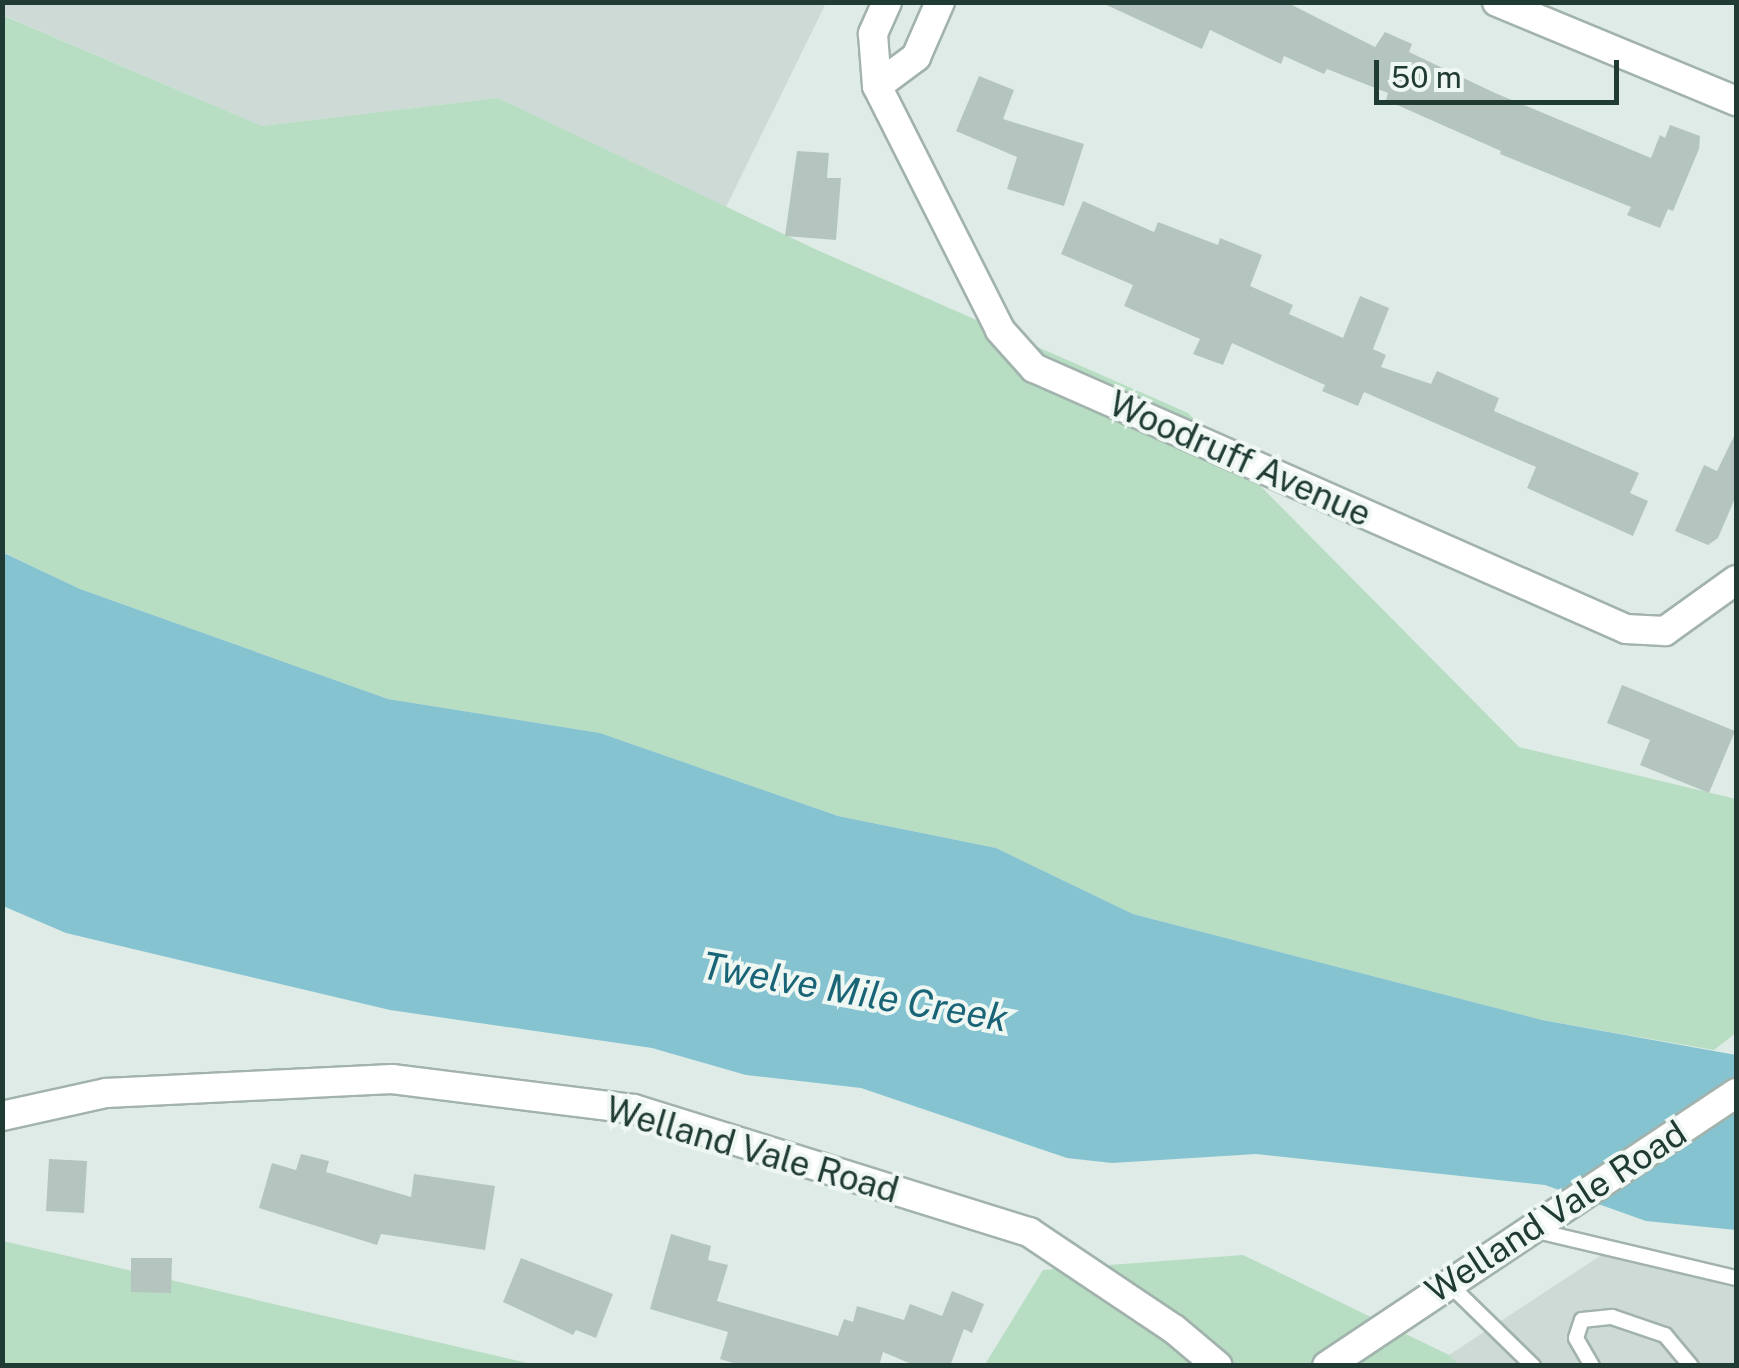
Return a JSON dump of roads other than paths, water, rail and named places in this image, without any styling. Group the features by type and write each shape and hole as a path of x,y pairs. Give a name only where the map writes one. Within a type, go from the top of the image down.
{"street":[{"path":"876,86 873,34 886,2"},
{"path":"876,86 916,56 940,2"},
{"path":"1498,2 1736,101"},
{"name":"Woodruff Avenue","path":"876,86 1000,330 1034,368 1626,628 1665,631 1736,580"},
{"name":"Welland Vale Road","path":"2,1116 106,1093 392,1079 634,1108 1029,1232 1174,1329 1218,1366"},
{"name":"Welland Vale Road","path":"1327,1366 1536,1222 1736,1094"}],"lane":[{"path":"1536,1222 1736,1278"},
{"path":"1448,1282 1534,1366"},
{"path":"1592,1366 1576,1338 1582,1320 1612,1318 1665,1336 1692,1366"}],"water":[{"name":"Twelve Mile Creek","path":"2,552 80,589 388,699 600,733 838,816 996,848 1133,914 1542,1020 1736,1055 1736,1230 1646,1221 1545,1185 1256,1154 1112,1163 1067,1158 861,1088 746,1075 652,1048 390,1010 66,933 3,906"}]}
